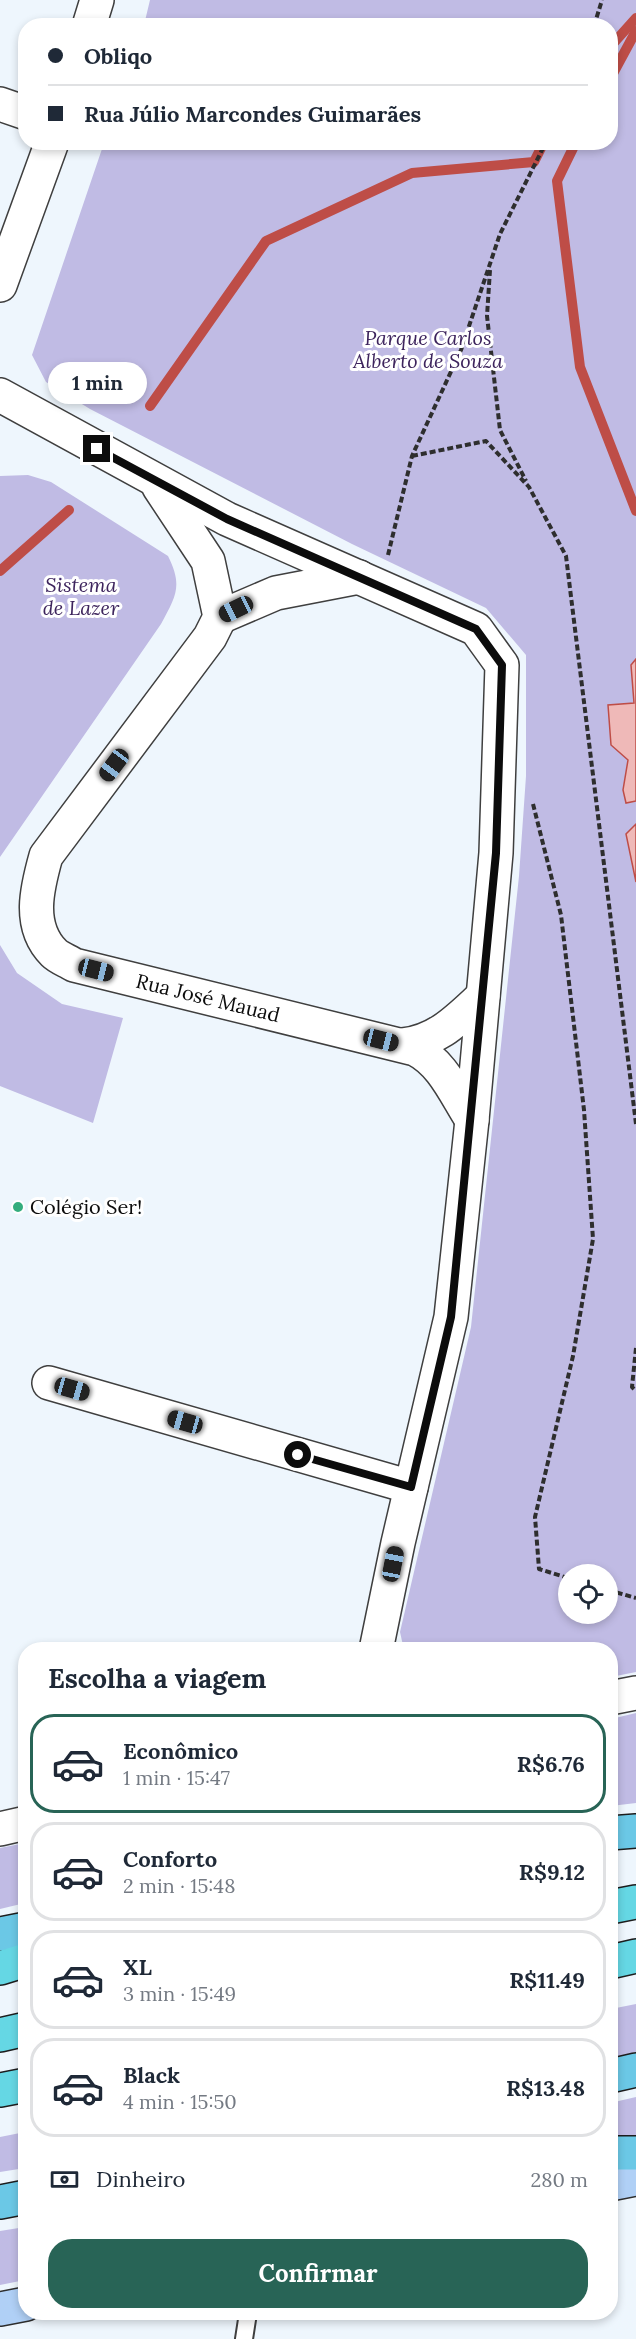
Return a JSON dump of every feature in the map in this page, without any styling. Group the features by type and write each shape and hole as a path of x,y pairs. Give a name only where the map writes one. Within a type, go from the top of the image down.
{"highway":[{"path":"618,1832 636,1831"},
{"path":"618,1905 636,1902"},
{"path":"0,1934 18,1931"},
{"path":"618,1960 636,1956"},
{"path":"0,1968 18,1962"},
{"path":"0,2035 18,2032"},
{"path":"618,2074 636,2070"},
{"path":"0,2090 18,2087"},
{"path":"618,2153 636,2153"},
{"path":"0,2202 18,2199"}],"main road":[{"path":"618,2182 636,2179"},
{"path":"0,2309 18,2306"}],"street":[{"path":"91,18 97,0"},
{"path":"0,104 18,110"},
{"path":"0,285 49,150"},
{"path":"0,395 227,519 476,629 502,665 496,853 451,1317 378,1642"},
{"path":"156,482 208,561 220,617 276,593 370,582"},
{"name":"Rua José Mauad","path":"220,617 210,637 46,856 36,893 38,927 54,953 74,965 403,1045 432,1059 472,1119"},
{"name":"Rua José Mauad","path":"403,1045 416,1044 444,1032 483,996"},
{"path":"49,1383 411,1487"},
{"path":"618,1696 636,1693"},
{"path":"0,1829 18,1825"}],"lane":[{"path":"244,2339 247,2320"}],"path":[{"path":"596,18 602,0"},
{"path":"370,582 412,456 461,350 500,234 542,150"},
{"path":"491,262 487,316 500,430 566,556 636,1124"},
{"path":"412,456 486,441 529,487"},
{"path":"532,799 561,915 584,1110 593,1239 573,1356 535,1517 539,1569 558,1575"},
{"path":"636,1348 632,1387 636,1391"},
{"path":"618,1593 636,1598"}],"green space":[{"name":"Parque Carlos Alberto de Souza","path":"150,0 636,0 636,1672 618,1676 618,1642 402,1642 400,1632 471,1327 519,876 526,776 526,655 486,608 352,544 90,409 46,382 32,355 102,150 618,150 618,18 146,18"},
{"name":"Sistema de Lazer","path":"28,475 51,482 168,556 173,566 176,591 161,624 0,857 0,476"},
{"path":"0,945 17,973 62,1004 123,1018 93,1123 0,1086"},
{"path":"636,1713 636,1803 618,1805 618,1717"},
{"path":"18,1844 18,1905 0,1909 0,1848"},
{"path":"636,2004 636,2052 618,2056 618,2008"},
{"path":"636,2097 636,2141 618,2140 618,2101"},
{"path":"18,2133 18,2169 0,2172 0,2137"},
{"path":"18,2228 18,2281 0,2285 0,2231"}],"shaded area":[{"path":"636,659 636,801 626,803 623,790 628,760 611,745 608,705 634,703 631,665"},
{"path":"636,824 636,882 626,834"}],"waterway":[{"path":"618,38 636,18"},
{"path":"618,64 636,31"},
{"path":"150,406 266,241 412,173 534,162 540,150"},
{"path":"572,150 557,181 580,367 636,511"},
{"path":"0,571 69,510"}],"place":[{"name":"Colégio Ser!","path":"18,1207"}],"route":[{"path":"97,449 227,519 476,629 502,665 496,853 451,1317 411,1487 298,1455"}]}
